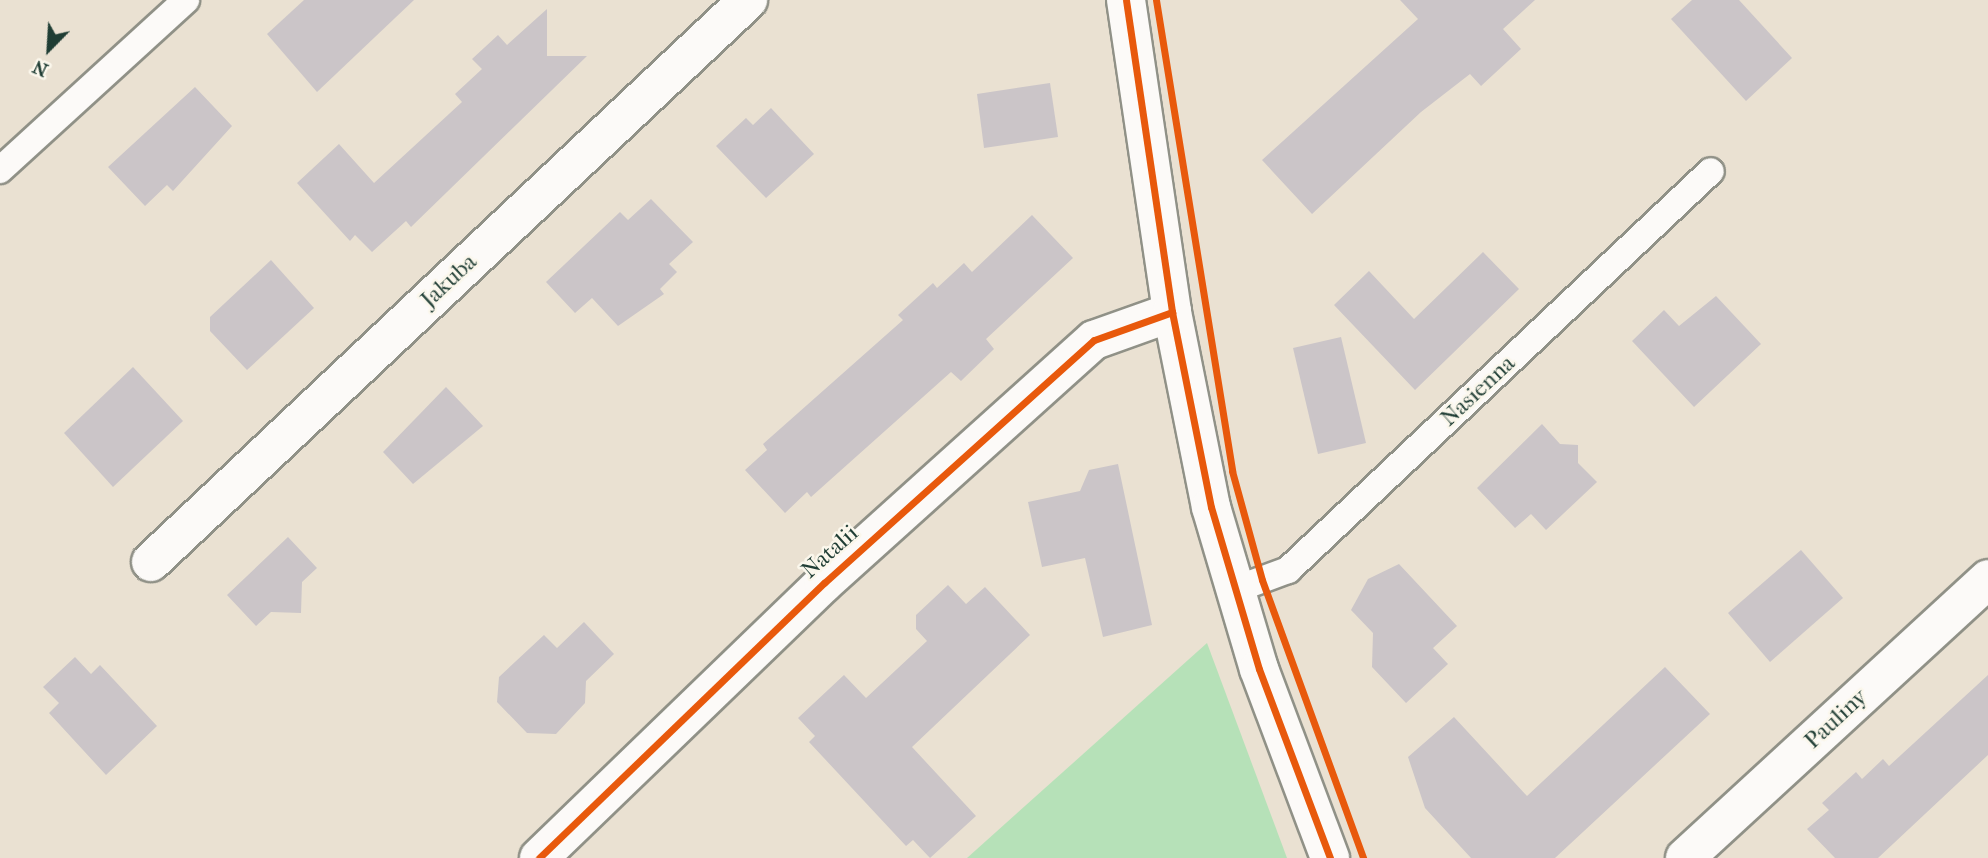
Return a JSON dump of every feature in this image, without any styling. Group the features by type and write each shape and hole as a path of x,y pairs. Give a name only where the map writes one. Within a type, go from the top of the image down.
{"street":[{"name":"Jakuba","path":"151,562 748,0"},
{"path":"1126,0 1172,312 1234,590 1330,858"},
{"name":"Natalii","path":"539,858 814,592 1094,340 1172,312"},
{"name":"Pauliny","path":"1685,858 1988,579"}],"lane":[{"path":"0,170 186,0"},
{"name":"Nasienna","path":"1234,590 1288,570 1711,171"}],"green space":[{"path":"1207,643 1287,858 967,858"}],"building":[{"path":"304,0 414,0 317,92 267,34"},
{"path":"1400,0 1535,0 1503,29 1521,49 1481,86 1470,74 1421,112 1312,214 1262,160 1418,19"},
{"path":"1692,0 1739,0 1792,58 1746,101 1671,19"},
{"path":"547,9 547,56 587,56 411,227 406,221 372,252 355,235 350,241 297,183 339,144 374,183 462,102 455,94 482,69 472,59 498,35 507,45"},
{"path":"1050,83 1058,137 984,148 977,94"},
{"path":"195,87 232,126 173,191 167,185 145,206 108,167"},
{"path":"771,108 814,154 766,198 716,146 746,118 753,125"},
{"path":"651,199 693,242 669,264 677,272 660,289 664,294 618,326 592,298 575,313 546,282 620,212 628,220"},
{"path":"1032,215 1073,258 986,339 994,349 961,381 951,372 811,497 807,492 785,513 745,470 767,450 763,444 903,320 898,315 933,283 937,288 964,263 972,272"},
{"path":"1483,252 1519,289 1415,390 1334,305 1369,271 1414,319"},
{"path":"271,260 314,308 247,370 210,331 210,317"},
{"path":"1716,296 1761,344 1694,407 1632,341 1664,310 1679,326"},
{"path":"1341,337 1366,443 1318,454 1293,348"},
{"path":"133,367 183,421 113,487 64,433"},
{"path":"446,387 483,426 413,484 383,452"},
{"path":"1542,424 1560,444 1578,445 1578,463 1597,482 1546,530 1531,514 1515,528 1477,488"},
{"path":"1118,464 1152,625 1103,637 1085,558 1042,567 1028,502 1080,491 1089,470"},
{"path":"288,537 317,568 302,582 301,613 271,612 256,626 227,595"},
{"path":"1801,550 1843,598 1770,662 1728,613"},
{"path":"1399,564 1457,626 1433,648 1448,664 1406,703 1372,667 1373,633 1351,610 1368,579"},
{"path":"948,585 966,604 985,587 1030,635 912,747 976,816 930,858 913,840 906,846 809,742 815,736 798,718 844,675 866,698 927,641 916,629 916,615"},
{"path":"584,622 614,654 586,681 585,703 556,734 527,733 497,702 499,677 544,635 557,648"},
{"path":"75,657 91,674 100,665 157,726 106,775 49,713 59,703 43,687"},
{"path":"1665,667 1710,714 1555,858 1471,858 1425,808 1408,757 1454,717 1527,796"},
{"path":"1988,675 1988,755 1878,858 1835,858 1807,829 1829,810 1822,803 1856,772 1862,779 1883,759 1889,766"}],"cycle path":[{"path":"1126,0 1172,312 1211,507 1259,669 1330,858"},
{"path":"1156,0 1232,471 1262,580 1363,858"},
{"path":"539,858 824,583 1094,340 1172,312"}]}
